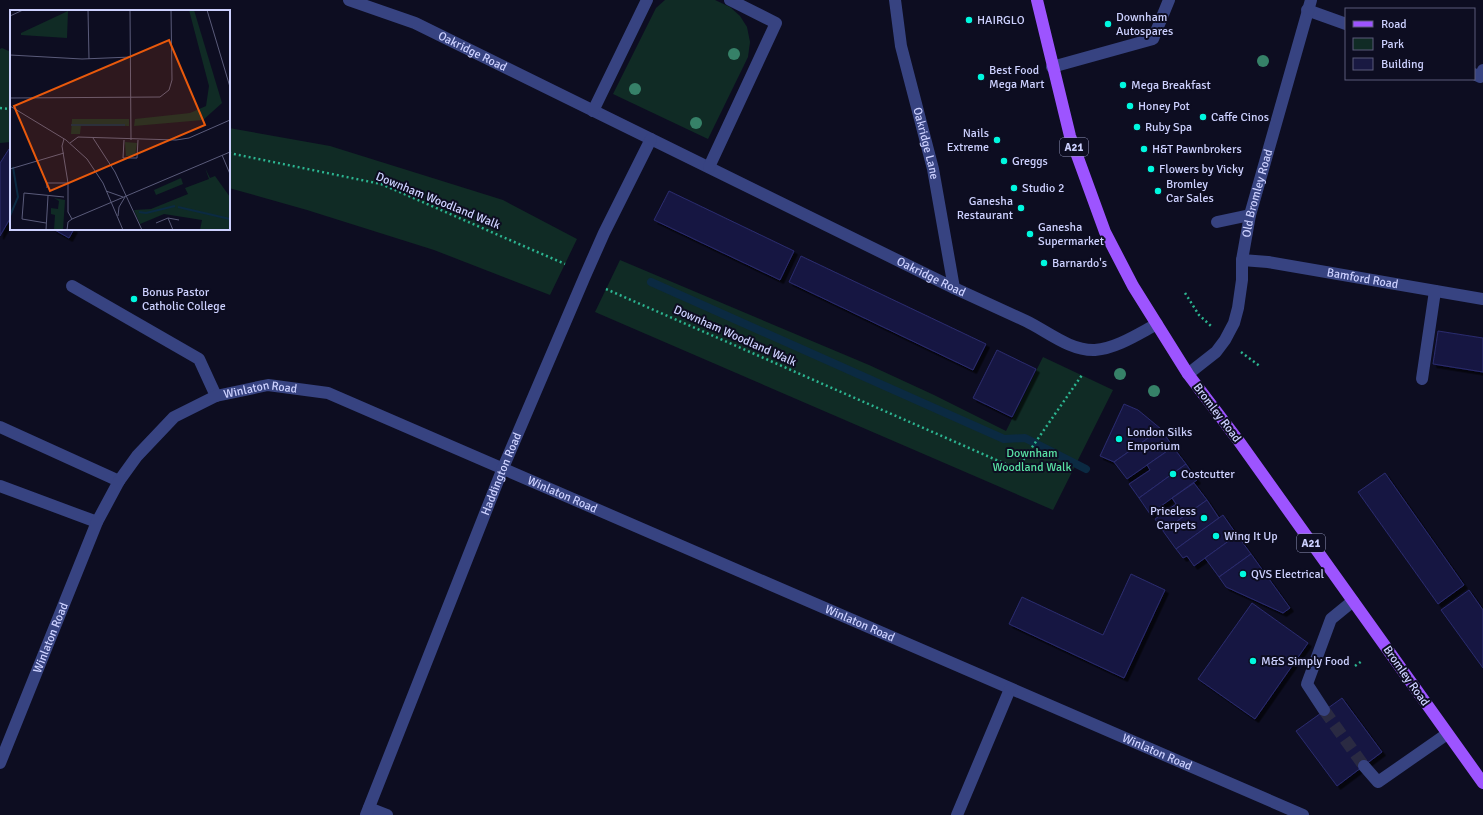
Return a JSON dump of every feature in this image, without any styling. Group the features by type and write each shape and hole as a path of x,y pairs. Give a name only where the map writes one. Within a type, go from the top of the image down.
{"main road":[{"name":"Bromley Road","path":"1036,0 1070,136 1105,232 1133,286 1188,374 1483,783"}],"street":[{"name":"Oakridge Road","path":"349,0 415,23 954,288 1027,322 1067,343 1083,349 1096,350 1113,345 1157,324"},
{"path":"593,111 647,0"},
{"path":"709,167 776,23 730,0"},
{"name":"Oakridge Lane","path":"895,0 900,46 933,169 954,288"},
{"path":"1052,67 1153,39 1169,0"},
{"path":"1309,5 1345,23"},
{"name":"Old Bromley Road","path":"1188,374 1216,352 1225,340 1234,323 1238,308 1242,280 1242,260 1250,215 1309,5"},
{"path":"1475,74 1480,77 1483,70"},
{"name":"Haddington Road","path":"368,812 503,468 588,269 651,139"},
{"path":"1217,222 1250,215"},
{"name":"Bamford Road","path":"1242,260 1268,262 1483,299"},
{"path":"72,286 199,359 216,396"},
{"path":"1422,379 1435,291"},
{"name":"Winlaton Road","path":"0,763 97,522 119,481 137,456 174,417 216,396 268,385 328,393 1303,815"},
{"path":"0,427 119,481"},
{"path":"0,486 97,522"},
{"path":"1324,710 1307,684 1331,619 1353,601"},
{"path":"957,815 1010,689"},
{"path":"1364,766 1378,782 1447,734"},
{"path":"368,812 387,815"}],"path":[{"path":"0,108 10,109"},
{"name":"Downham Woodland Walk","path":"230,153 381,184 565,264"},
{"name":"Downham Woodland Walk","path":"606,289 1017,469 1082,375"},
{"path":"1355,666 1362,661"}],"green space":[{"path":"665,0 715,0 730,7 740,16 747,27 750,42 748,57 708,139 613,94 656,8"},
{"path":"2,48 10,52 10,142 0,143 0,49"},
{"path":"230,128 330,146 503,200 577,239 550,295 434,250 307,210 230,188"},
{"name":"Downham Woodland Walk","path":"620,260 869,365 1006,431 1043,357 1113,390 1053,510 595,312"}],"building":[{"path":"10,150 10,219 0,236 0,163"},
{"path":"669,191 794,251 780,280 654,220"},
{"path":"55,230 73,230 69,238"},
{"path":"801,256 986,344 973,370 789,282"},
{"path":"1438,331 1483,338 1483,372 1433,364"},
{"path":"997,350 1036,369 1012,417 973,398"},
{"path":"1124,404 1138,410 1161,429 1114,462 1100,456"},
{"path":"1161,429 1173,447 1127,479 1114,462"},
{"path":"1173,447 1186,464 1139,498 1129,484 1150,470 1147,465"},
{"path":"1186,464 1197,480 1150,514 1139,498"},
{"path":"1385,473 1464,585 1438,604 1358,492"},
{"path":"1194,483 1207,500 1163,531 1155,519 1176,504 1172,498"},
{"path":"1207,500 1219,518 1176,549 1163,531"},
{"path":"1223,515 1237,535 1194,566 1187,556 1183,558 1176,549"},
{"path":"1237,535 1251,554 1219,577 1205,558"},
{"path":"1251,554 1290,608 1283,613 1226,587 1219,577"},
{"path":"1131,574 1165,590 1124,678 1009,624 1022,597 1103,635"},
{"path":"1469,590 1483,610 1483,668 1441,610"},
{"name":"M&S Simply Food","path":"1252,603 1308,643 1255,719 1198,679"},
{"path":"1342,698 1382,752 1337,786 1296,731"}],"waterway":[{"path":"651,282 1004,439 1025,438 1086,469"}],"tunnel":[{"path":"1324,710 1364,766"}],"place":[{"name":"HAIRGLO","path":"969,20"},
{"name":"Downham Autospares","path":"1108,24"},
{"name":"Best Food Mega Mart","path":"981,77"},
{"name":"Mega Breakfast","path":"1123,85"},
{"name":"Honey Pot","path":"1130,106"},
{"name":"Caffe Cinos","path":"1203,117"},
{"name":"Ruby Spa","path":"1137,127"},
{"name":"Nails Extreme","path":"997,140"},
{"name":"H&T Pawnbrokers","path":"1144,149"},
{"name":"Greggs","path":"1004,161"},
{"name":"Flowers by Vicky","path":"1151,169"},
{"name":"Studio 2","path":"1014,188"},
{"name":"Bromley Car Sales","path":"1158,191"},
{"name":"Ganesha Restaurant","path":"1021,208"},
{"name":"Ganesha Supermarket","path":"1030,234"},
{"name":"Barnardo's","path":"1044,263"},
{"name":"Bonus Pastor Catholic College","path":"134,299"},
{"name":"London Silks Emporium","path":"1119,439"},
{"name":"Costcutter","path":"1173,474"},
{"name":"Priceless Carpets","path":"1204,518"},
{"name":"Wing It Up","path":"1216,536"},
{"name":"QVS Electrical","path":"1243,574"},
{"name":"M&S Simply Food","path":"1253,661"}]}
